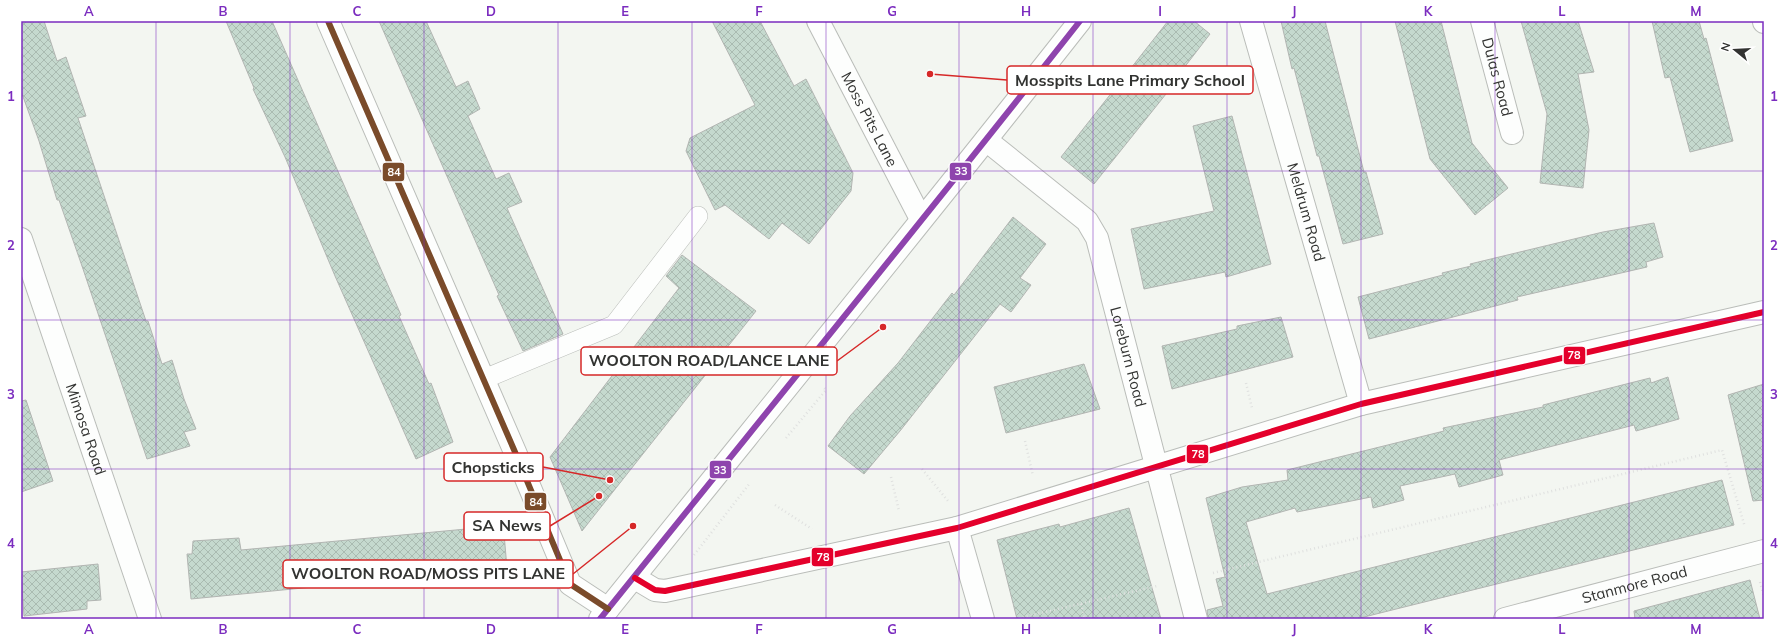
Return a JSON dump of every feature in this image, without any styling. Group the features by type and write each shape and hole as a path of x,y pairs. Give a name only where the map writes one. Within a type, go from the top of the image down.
{"street":[{"path":"328,21 484,379 570,584 604,614 635,578 1080,21"},
{"name":"Moss Pits Lane","path":"818,21 921,219"},
{"name":"Meldrum Road","path":"1252,21 1360,404"},
{"name":"Dulas Road","path":"1482,21 1512,133"},
{"name":"Loreburn Road","path":"986,140 1087,221 1097,238 1196,619"},
{"name":"Mimosa Road","path":"21,240 150,619"},
{"path":"635,578 655,590 665,591 963,527 1360,404 1764,312"},
{"path":"963,527 983,619"},
{"name":"Stanmore Road","path":"1505,619 1758,553"}],"lane":[{"path":"484,379 614,324 698,216"}],"path":[{"path":"1025,441 1039,504"},
{"path":"1015,619 1185,580 1722,450 1758,553 1764,597"},
{"path":"922,469 963,527"},
{"path":"891,477 905,540"},
{"path":"1081,604 1085,619"}],"building":[{"path":"21,21 44,21 57,61 66,57 86,116 78,118 146,321 148,321 162,364 172,360 184,399 196,429 184,432 190,446 147,459 83,269 59,200 57,200 39,141 21,91"},
{"path":"226,21 272,21 401,315 399,316 429,384 431,383 453,442 416,459 335,276 285,157 253,89 254,88"},
{"path":"379,21 426,21 456,87 468,81 480,109 468,116 496,179 509,173 522,202 507,208 563,334 523,351 497,296 499,295"},
{"path":"712,21 760,21 794,86 806,79 853,173 851,191 809,244 782,223 769,239 725,205 715,210 686,151 690,138 755,105"},
{"path":"1168,21 1194,21 1210,34 1180,73 1170,89 1094,184 1061,157"},
{"path":"1281,21 1325,21 1364,172 1366,172 1383,234 1343,244 1319,156 1317,156 1294,68 1292,69"},
{"path":"1395,21 1441,21 1472,143 1508,188 1475,215 1430,159"},
{"path":"1521,21 1578,21 1594,72 1578,74 1589,130 1583,188 1540,183 1547,114"},
{"path":"1652,21 1699,21 1704,39 1706,38 1733,141 1690,152 1670,77 1665,78"},
{"path":"1232,116 1271,264 1226,277 1225,272 1144,289 1131,229 1214,211 1193,126"},
{"path":"1013,217 1046,244 1020,278 1031,285 1011,312 1000,304 900,431 864,474 828,446 850,416 898,363 952,293 954,295"},
{"path":"1654,223 1663,257 1646,262 1647,267 1517,297 1518,300 1369,339 1358,297 1443,275 1442,273 1471,266 1470,264 1603,232"},
{"path":"682,255 756,311 582,531 550,457 679,288 666,276"},
{"path":"1281,317 1293,357 1172,389 1162,346 1237,329 1237,326"},
{"path":"1084,364 1100,409 1006,433 994,387"},
{"path":"1668,377 1679,419 1636,431 1634,425 1499,460 1503,475 1459,487 1455,474 1400,486 1404,500 1373,508 1371,497 1297,512 1295,508 1246,522 1267,594 1722,480 1734,525 1356,619 1208,619 1207,610 1223,606 1216,579 1225,577 1206,498 1242,487 1288,480 1287,470 1444,431 1443,428 1543,407 1543,405 1650,378 1651,383"},
{"path":"1764,384 1764,500 1753,501 1728,395"},
{"path":"26,400 53,481 21,492 21,401"},
{"path":"1129,508 1161,619 1017,619 997,540 1059,524 1060,527"},
{"path":"503,522 507,568 415,573 415,577 191,599 187,554 192,554 193,541 239,538 241,550 477,528"},
{"path":"98,564 101,600 87,601 87,609 24,616 21,572"},
{"path":"1750,580 1760,619 1635,619 1634,611"}],"transit line":[{"name":"84","path":"328,21 515,452 570,584 608,609"},
{"name":"33","path":"600,619 901,246 1080,21"},
{"name":"78","path":"635,578 655,590 665,591 957,528 1361,404 1764,312"}],"place":[{"name":"Mosspits Lane Primary School","path":"930,74"},
{"name":"WOOLTON ROAD/LANCE LANE","path":"883,327"},
{"name":"Chopsticks","path":"610,480"},
{"name":"SA News","path":"599,496"},
{"name":"WOOLTON ROAD/MOSS PITS LANE","path":"633,526"}]}
